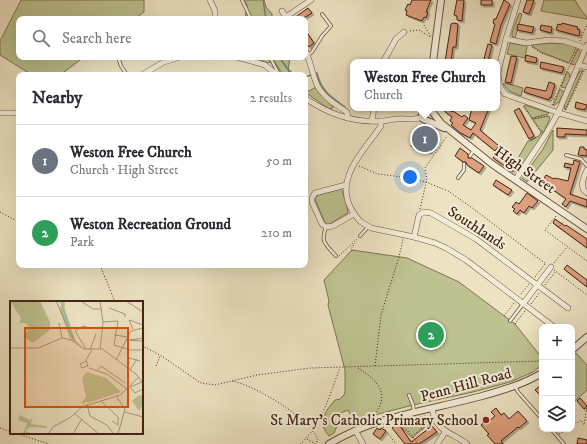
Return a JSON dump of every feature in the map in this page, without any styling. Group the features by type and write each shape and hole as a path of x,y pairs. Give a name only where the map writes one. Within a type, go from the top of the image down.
{"street":[{"path":"210,0 215,16"},
{"path":"290,16 311,0"},
{"path":"433,59 441,0"},
{"path":"500,64 518,0"},
{"path":"282,11 286,16"},
{"path":"386,59 396,39 403,33"},
{"path":"506,39 526,43 556,40 586,46 546,134 516,179"},
{"path":"308,55 314,76 321,91 336,105 347,112 348,118"},
{"path":"147,72 170,60"},
{"path":"248,60 265,65 274,72"},
{"path":"578,66 586,67"},
{"path":"500,86 505,94 555,112 587,121"},
{"path":"308,100 327,112 348,118 382,121 396,119 414,120 422,117"},
{"path":"372,121 374,111"},
{"path":"422,117 423,111"},
{"path":"422,117 428,121 433,118 433,111"},
{"name":"High Street","path":"433,111 441,123 492,164 587,229"},
{"path":"0,113 16,113"},
{"path":"382,121 381,126 348,174 346,185 348,201 354,214 368,227 435,243 466,260 550,324"},
{"name":"High Street","path":"428,121 451,131"},
{"path":"587,170 582,186 583,190 587,193"},
{"path":"346,185 319,192 313,195 312,202 322,224 326,227 333,226 354,214"},
{"path":"414,237 418,218 422,213"},
{"name":"Southlands","path":"422,213 431,213 460,229 532,280 568,308"},
{"path":"525,305 550,267"},
{"path":"575,345 587,338"},
{"name":"Penn Hill Road","path":"329,444 355,430 376,423 502,390 515,386 539,374"},
{"path":"432,409 435,419 439,425 467,444"},
{"path":"355,430 363,444"},
{"path":"437,444 446,431"}],"lane":[{"path":"242,0 250,16"},
{"path":"308,55 312,52 322,36 331,26 322,14"},
{"path":"119,60 125,72"},
{"path":"271,60 277,72"},
{"path":"470,156 475,150"},
{"path":"566,155 581,159 587,166"},
{"path":"458,178 464,170 464,164"},
{"path":"326,227 323,235 324,242 336,256"},
{"path":"360,236 368,227"},
{"path":"510,321 525,305"},
{"path":"515,386 518,392 539,416"},
{"path":"409,395 414,413"},
{"path":"554,432 564,444"}],"path":[{"path":"532,119 555,112 554,107 552,107 587,24"},
{"path":"403,33 416,29 432,38 424,26"},
{"path":"526,43 541,53 578,66"},
{"path":"564,114 586,67"},
{"path":"522,104 540,131"},
{"path":"422,213 420,208 426,182 426,166 451,131"},
{"path":"355,163 362,168 378,174 402,176 426,182 448,191 472,207 587,295"},
{"path":"560,210 546,230 587,261"},
{"path":"0,212 16,220"},
{"path":"558,228 563,222"},
{"path":"375,366 381,315 399,257 404,235"},
{"path":"336,256 337,257 360,236"},
{"path":"352,251 351,250 356,240"},
{"path":"504,316 532,280 550,267 567,246"},
{"path":"515,324 525,305 542,289 550,267"},
{"path":"101,268 115,301"},
{"path":"143,346 160,355 201,383 215,385 257,376 310,368 539,361"},
{"path":"156,366 160,355"},
{"path":"300,444 313,430 322,414 340,367"},
{"path":"357,367 375,382 382,395 381,405 373,417 376,423 396,444"},
{"path":"231,381 240,382 260,392 293,413 313,430 318,440 315,444 306,439"},
{"path":"575,424 580,420 584,424 587,407"},
{"path":"396,417 418,444"},
{"path":"412,436 435,419"},
{"path":"0,428 10,432"},
{"path":"557,435 562,432"},
{"path":"18,434 49,444"},
{"path":"410,444 415,440"}],"green space":[{"path":"21,0 144,0 144,12 138,16 16,16 16,60 80,60 64,72 27,72 0,55 0,41"},
{"path":"244,0 264,0 266,7 272,16 245,16 247,5"},
{"path":"544,0 575,0 587,19 541,11"},
{"path":"519,13 522,14 515,38 512,36 512,33"},
{"path":"510,43 527,46 525,58 507,54"},
{"path":"550,43 577,46 569,63 541,52 531,45"},
{"path":"578,49 581,53 576,65 571,64"},
{"path":"261,60 290,60 288,71 290,72 281,72 274,61 267,63"},
{"path":"583,70 565,110 564,104 574,79 579,72"},
{"path":"567,72 571,77 566,88 561,87"},
{"path":"505,83 523,88 521,96 509,91 503,84"},
{"path":"318,88 331,103 333,108 329,109 308,94 308,90"},
{"path":"560,89 564,92 559,102 553,106"},
{"path":"525,105 549,113 532,118 524,106"},
{"path":"549,116 550,118 544,132 540,130 533,119"},
{"path":"553,130 553,150 527,182 522,178 543,149"},
{"path":"541,132 543,133 541,138 519,171 513,172 511,170 528,141 539,136"},
{"path":"341,189 348,213 328,225 325,223 315,199 318,195"},
{"path":"352,250 407,258 459,282 515,324 539,354 539,367 533,372 510,382 413,405 371,416 361,421 353,420 348,410 333,416 337,426 334,433 329,436 323,426 324,417 328,408 335,400 340,399 344,395 345,370 328,305 329,301 324,280"},
{"path":"576,353 587,365 587,390 575,401 575,360"},
{"path":"425,416 430,418 431,422 412,438 398,423"}],"building":[{"path":"412,0 431,0 426,12 428,12 426,18 424,17 422,21 406,15 407,11 405,10 408,4 410,5"},
{"path":"457,0 464,0 462,21 457,20 457,16 454,15"},
{"path":"481,0 492,0 492,5 481,5"},
{"path":"504,0 510,4 501,25 496,44 490,42 495,24 493,23"},
{"path":"527,0 534,0 529,14 523,12"},
{"path":"308,8 312,13 307,16 297,16"},
{"path":"562,23 578,27 577,29 580,30 579,36 556,30 558,24 561,25"},
{"path":"451,24 458,24 456,47 453,47 451,59 445,59"},
{"path":"518,24 534,27 532,33 517,30"},
{"path":"541,25 552,27 551,33 540,30"},
{"path":"308,34 314,43 309,47 308,46"},
{"path":"488,44 492,45 489,59 484,59"},
{"path":"526,55 537,58 536,63 525,61"},
{"path":"511,56 517,57 511,83 505,82"},
{"path":"541,62 564,67 562,73 540,68"},
{"path":"549,82 555,84 549,100 524,92 526,87 546,91"},
{"path":"576,102 587,105 585,110 575,108"},
{"path":"519,108 534,136 529,139 514,111"},
{"path":"444,111 453,111 462,117 464,115 468,118 463,125 471,130 476,123 469,120 471,111 488,111 480,130 499,146 495,151 473,133 470,138 459,132 451,125 453,123 450,121 452,117"},
{"path":"557,128 587,130 587,135 565,134 565,137 557,137"},
{"path":"417,130 424,132 421,139 435,144 430,152 411,146"},
{"path":"580,147 584,147 584,149 587,150 587,156 578,155"},
{"path":"460,148 468,154 468,158 472,158 484,166 479,173 467,165 466,162 463,162 455,156"},
{"path":"496,153 513,166 510,170 493,158"},
{"path":"574,160 580,162 570,194 587,200 587,207 570,201 566,207 562,204 566,199 552,189 551,190 541,184 546,175 554,179 568,181 571,168 564,167 565,163 573,165"},
{"path":"496,180 512,190 508,195 493,185"},
{"path":"527,193 538,201 532,208 529,206 524,213 520,210 517,214 513,211 515,209 512,207 516,202 519,204"},
{"path":"555,219 587,239 587,248 553,223"},
{"path":"567,265 587,280 587,287 564,269"},
{"path":"539,387 539,394 535,390"},
{"path":"580,398 587,406 584,409 577,401"},
{"path":"496,408 501,415 504,413 509,419 518,411 527,421 501,441 503,444 495,444 481,425 487,420 488,422 495,416 491,412"},
{"path":"398,423 411,442 432,426 437,432 419,444 405,444 392,428"},
{"path":"377,428 380,430 381,428 386,431 380,439 373,434"},
{"path":"578,438 587,440 587,444 577,444"}],"waterway":[{"path":"263,0 266,16"},
{"path":"281,60 291,72"},
{"path":"308,76 317,73 324,89 331,97 345,107"}],"place":[{"name":"Weston Free Church","path":"425,139"},
{"name":"Weston Recreation Ground","path":"431,335"},
{"name":"St Mary's Catholic Primary School","path":"486,420"}]}
